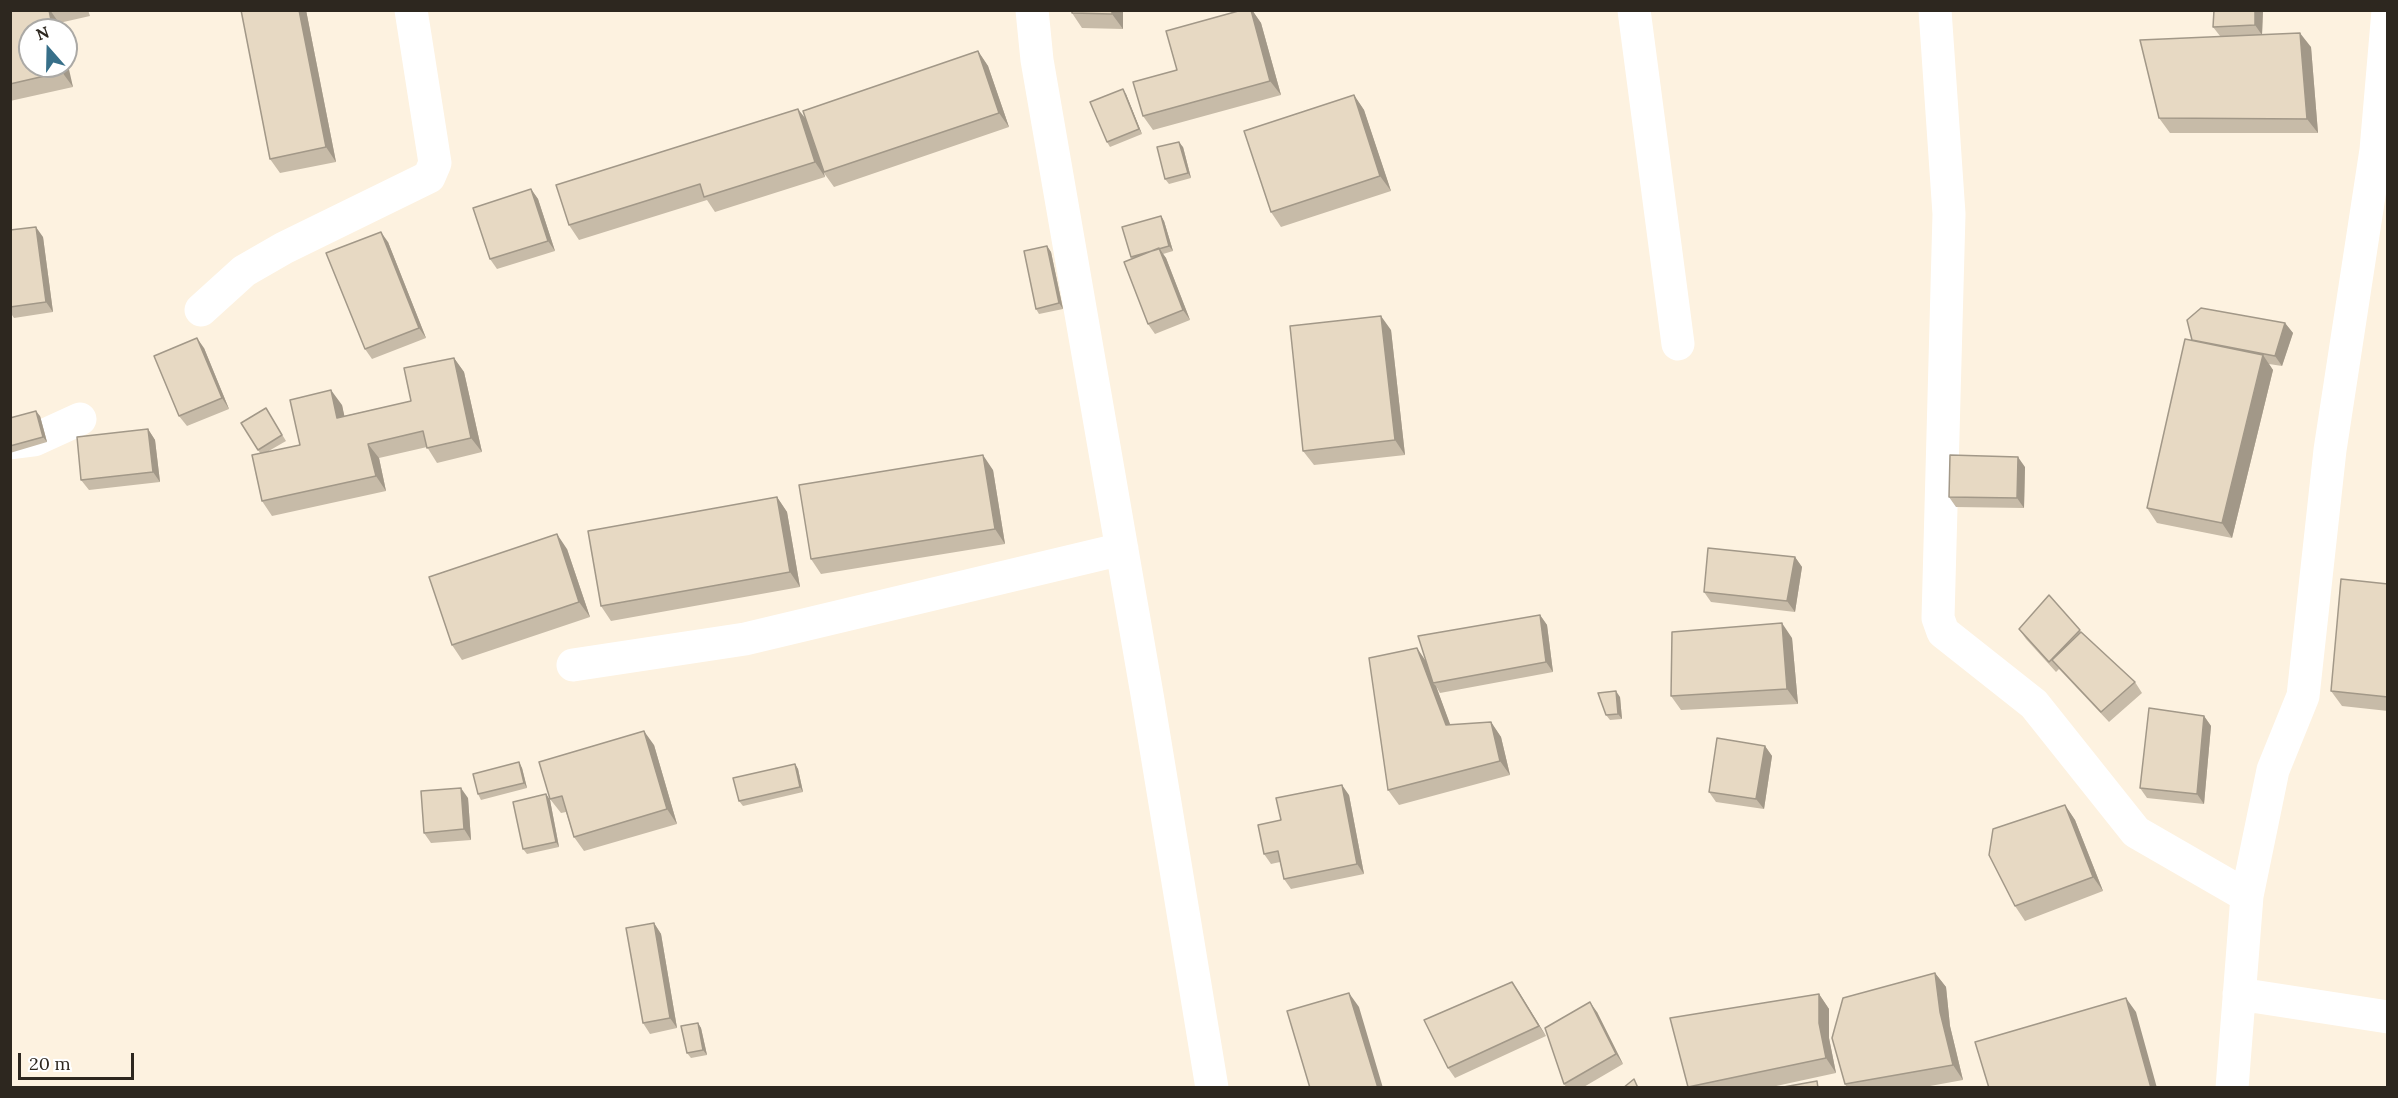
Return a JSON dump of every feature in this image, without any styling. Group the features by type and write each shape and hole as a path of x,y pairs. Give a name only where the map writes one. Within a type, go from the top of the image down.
{"street":[{"path":"201,310 244,271 284,248 429,177 435,163 411,10"},
{"path":"1032,10 1037,60 1212,1088"},
{"path":"1634,10 1678,344"},
{"path":"1935,10 1950,214 1938,618 1943,632 2034,704 2136,832 2247,896"},
{"path":"2232,1088 2247,896 2273,770 2303,696 2330,450 2376,150 2388,11"},
{"path":"10,443 34,440 80,419"},
{"path":"573,665 745,639 1122,549"},
{"path":"2239,994 2388,1017"}],"building":[{"path":"10,10 49,10 51,18 18,18 18,78 36,78 10,84"},
{"path":"241,10 299,10 326,147 270,159"},
{"path":"1072,10 1112,10 1112,14 1072,13"},
{"path":"1242,10 1251,10 1270,81 1143,116 1133,82 1177,70 1166,31"},
{"path":"2214,10 2255,10 2255,25 2213,27"},
{"path":"2300,33 2307,119 2159,118 2140,40"},
{"path":"978,51 999,113 824,172 803,111"},
{"path":"1123,89 1139,129 1107,142 1090,102"},
{"path":"1354,95 1380,176 1271,212 1244,131"},
{"path":"798,109 815,162 704,197 700,184 569,225 556,185"},
{"path":"1179,142 1188,173 1165,179 1157,147"},
{"path":"531,189 548,241 490,259 473,208"},
{"path":"1161,216 1169,246 1131,257 1122,227"},
{"path":"36,227 46,302 10,307 10,230"},
{"path":"381,232 419,328 365,349 326,253"},
{"path":"1047,246 1059,303 1036,309 1024,251"},
{"path":"1159,248 1183,310 1148,324 1124,262"},
{"path":"2201,308 2285,323 2275,356 2192,340 2187,320"},
{"path":"1381,316 1395,440 1303,451 1290,326"},
{"path":"197,338 222,398 179,416 154,356"},
{"path":"2185,339 2263,355 2222,523 2147,508"},
{"path":"454,358 471,438 427,448 423,431 368,444 376,476 262,501 252,455 300,445 290,400 331,390 337,418 411,401 404,368"},
{"path":"266,408 282,435 258,450 241,423"},
{"path":"36,411 43,437 10,446 10,418"},
{"path":"148,429 153,472 81,480 77,437"},
{"path":"983,455 995,529 811,559 799,485"},
{"path":"1950,455 2018,457 2017,498 1949,497"},
{"path":"777,497 790,572 601,606 588,531"},
{"path":"557,534 579,602 452,645 429,577"},
{"path":"1708,548 1795,557 1787,601 1704,592"},
{"path":"2341,579 2388,584 2388,697 2331,691"},
{"path":"2049,595 2080,630 2049,662 2019,629"},
{"path":"1540,615 1546,662 1433,683 1418,636"},
{"path":"1782,623 1787,689 1671,696 1672,632"},
{"path":"2081,632 2135,682 2101,712 2052,660"},
{"path":"1417,648 1446,725 1491,722 1500,761 1388,790 1369,658"},
{"path":"1616,691 1618,714 1606,715 1598,693"},
{"path":"2149,708 2204,716 2197,794 2140,788"},
{"path":"644,731 667,809 574,837 562,796 550,799 539,762"},
{"path":"1717,738 1765,746 1756,799 1709,792"},
{"path":"519,762 524,783 478,794 473,774"},
{"path":"795,764 800,787 739,801 733,778"},
{"path":"1342,785 1357,864 1284,879 1278,851 1264,854 1258,825 1281,820 1276,798"},
{"path":"461,788 464,829 424,833 421,791"},
{"path":"546,794 556,842 523,849 513,802"},
{"path":"2065,805 2093,877 2015,906 1989,855 1993,829"},
{"path":"654,923 670,1018 643,1023 626,928"},
{"path":"1935,973 1940,1012 1953,1065 1845,1084 1832,1038 1843,998"},
{"path":"1512,982 1539,1026 1448,1068 1424,1020"},
{"path":"1349,993 1378,1088 1310,1088 1287,1011"},
{"path":"1819,994 1819,1023 1826,1058 1688,1087 1670,1018"},
{"path":"2126,998 2151,1088 1989,1088 1975,1042"},
{"path":"1590,1002 1616,1054 1564,1084 1545,1028"},
{"path":"698,1023 703,1050 687,1053 681,1026"},
{"path":"1634,1079 1638,1088 1623,1088"},
{"path":"1817,1081 1818,1088 1778,1088"}]}
